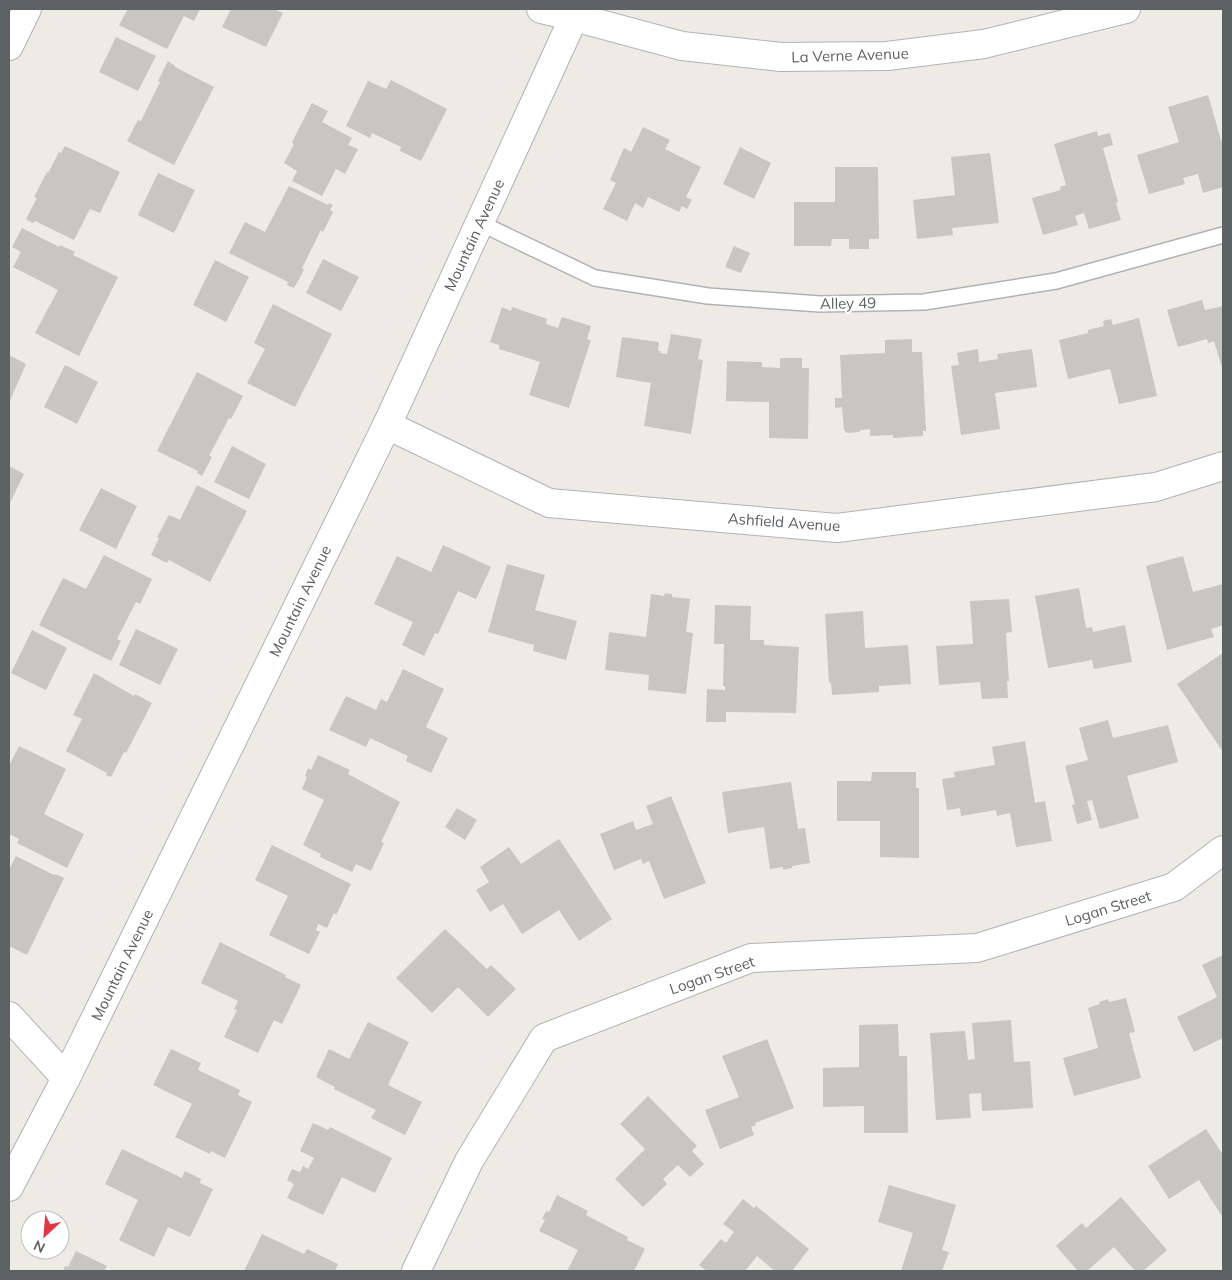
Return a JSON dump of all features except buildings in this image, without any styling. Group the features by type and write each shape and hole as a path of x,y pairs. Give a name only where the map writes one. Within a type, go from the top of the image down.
{"street":[{"path":"9,46 27,9"},
{"name":"La Verne Avenue","path":"541,9 576,13 682,46 780,57 888,56 984,44 1126,9"},
{"name":"Mountain Avenue","path":"9,1187 66,1078 387,424 576,13"},
{"name":"Ashfield Avenue","path":"387,424 549,503 836,528 1156,487 1223,466"},
{"name":"Logan Street","path":"416,1271 469,1161 544,1038 751,958 977,948 1174,887 1223,850"},
{"path":"9,1016 66,1078"}],"lane":[{"name":"Alley 49","path":"480,223 595,278 708,296 820,304 924,302 1056,281 1223,235"}]}
